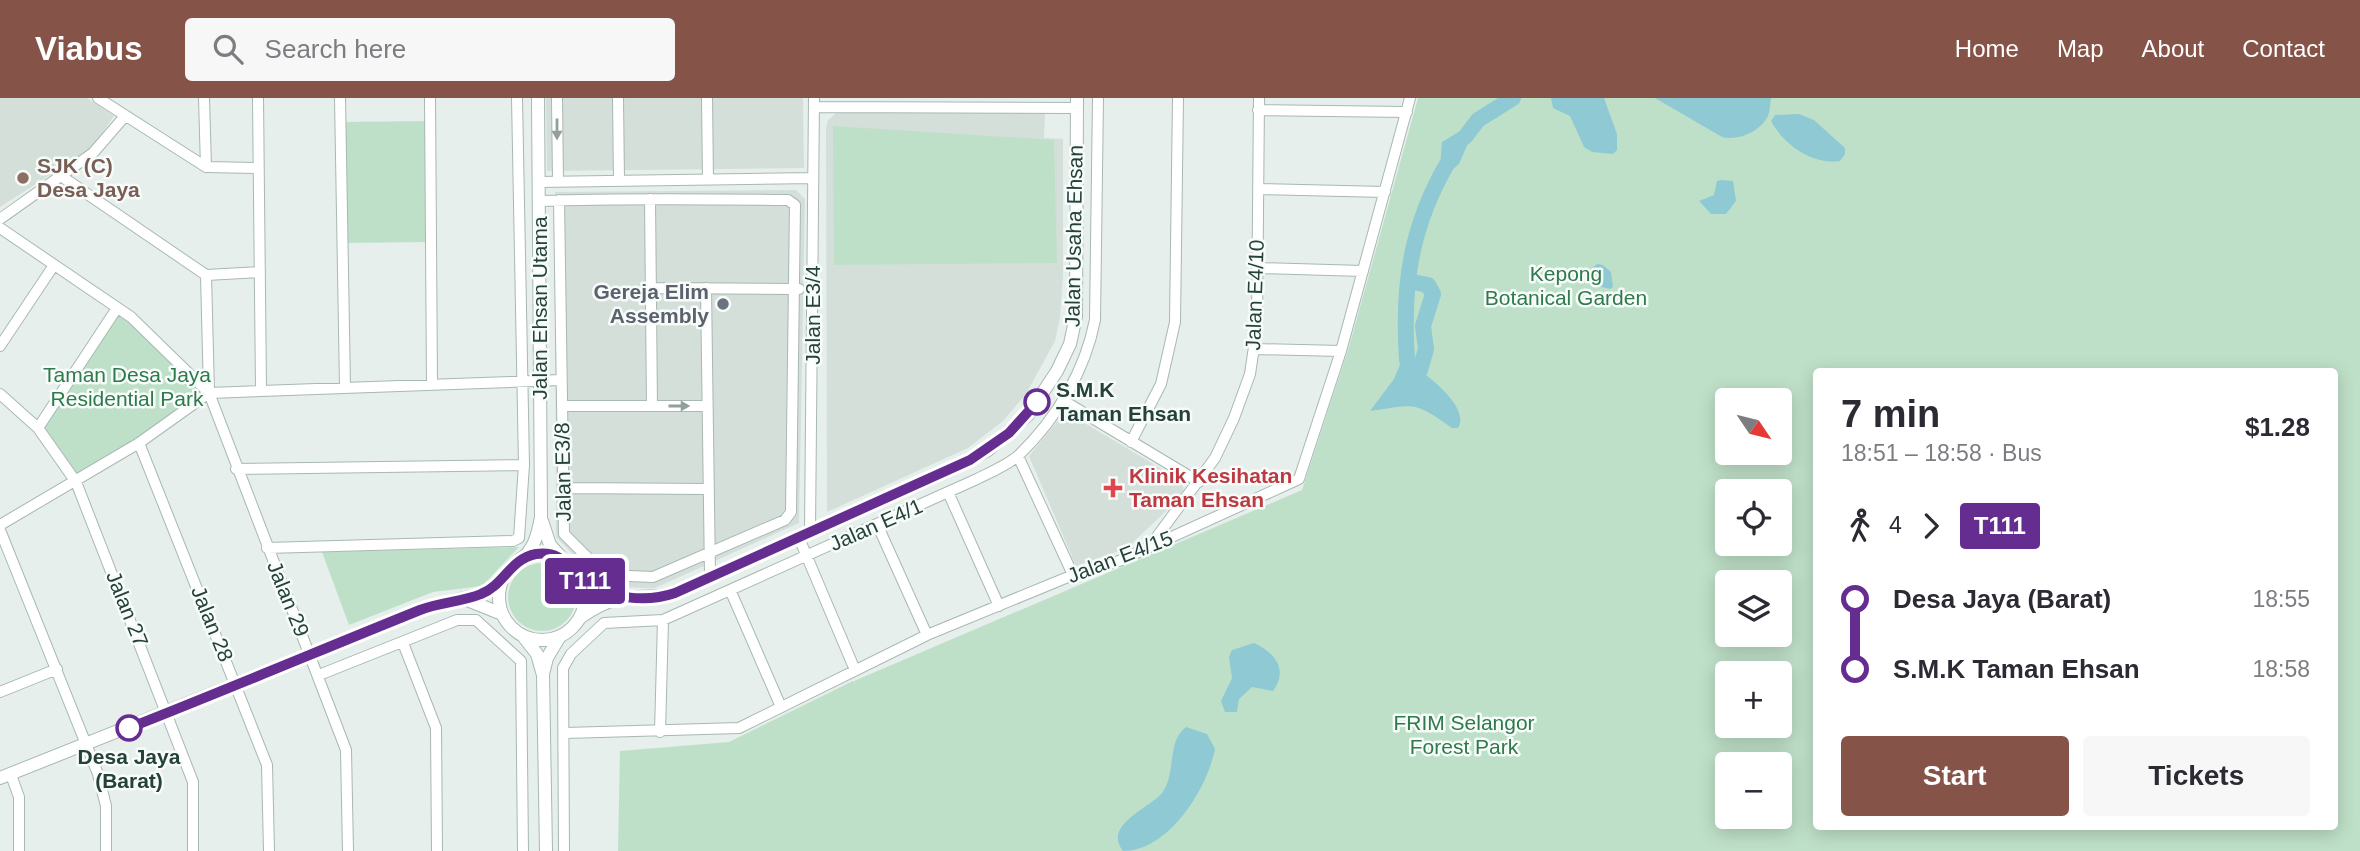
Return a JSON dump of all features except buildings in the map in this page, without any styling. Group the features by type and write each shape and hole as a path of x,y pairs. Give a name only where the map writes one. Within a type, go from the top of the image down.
{"street":[{"path":"97,98 206,167 258,168"},
{"path":"204,98 206,167"},
{"path":"258,98 261,390"},
{"path":"340,98 345,387"},
{"path":"430,98 432,385"},
{"path":"267,548 500,542 519,538 524,465 517,98"},
{"name":"Jalan Ehsan Utama","path":"519,560 526,556 535,542 541,517 538,98"},
{"path":"557,98 558,182"},
{"path":"618,98 619,181"},
{"path":"707,98 708,180"},
{"name":"Jalan E4/1","path":"564,847 563,668 571,654 604,623 663,620 731,592 948,492 1018,456 1064,401 1091,339 1096,320 1098,98"},
{"path":"1131,442 1161,384 1175,323 1178,98"},
{"name":"Jalan E4/15","path":"565,733 731,730 928,635 1073,575 1119,561 1299,480 1341,351 1410,98"},
{"path":"814,103 1077,103"},
{"name":"Jalan E3/4","path":"814,103 804,557 855,670"},
{"name":"Jalan Usaha Ehsan","path":"581,617 597,606 623,598 666,596 988,450 1018,425 1044,392 1070,344 1076,316 1077,103"},
{"path":"1259,104 1407,112"},
{"name":"Jalan E4/10","path":"1149,547 1199,482 1234,418 1255,349 1259,104"},
{"path":"0,219 103,145 125,116"},
{"path":"61,176 206,275 260,272"},
{"path":"539,182 813,178"},
{"path":"1258,189 1385,192"},
{"path":"650,199 652,406"},
{"path":"539,201 788,200 795,205 794,289"},
{"name":"Jalan E3/8","path":"559,201 564,534 605,575 653,577 785,520 791,512 794,289"},
{"path":"0,228 144,328 209,393"},
{"path":"0,346 54,265"},
{"path":"1257,268 1363,271"},
{"path":"206,275 209,393"},
{"path":"651,288 812,289"},
{"path":"706,288 710,576"},
{"path":"38,428 117,308"},
{"path":"1076,316 1096,320"},
{"path":"1255,349 1341,351"},
{"path":"106,851 104,797 57,668 0,528 139,443 209,393 561,380"},
{"name":"Jalan 29","path":"209,393 236,469 319,675 345,750 348,851"},
{"name":"Jalan 27","path":"0,394 38,428 76,482 193,782 193,851"},
{"path":"1064,401 1199,482"},
{"path":"562,406 708,406"},
{"name":"Jalan 28","path":"139,443 267,765 269,851"},
{"path":"1018,456 1073,575"},
{"path":"236,469 524,465"},
{"path":"563,488 709,489"},
{"path":"948,492 999,606"},
{"name":"Jalan Ehsan Utama","path":"541,517 548,540 562,558"},
{"path":"877,524 928,635"},
{"path":"19,851 19,797 5,776 86,746 429,607 463,600 491,589 519,560 540,553 562,558 573,566 581,578 585,601 581,617 559,638 547,658 543,675 546,847 564,847"},
{"path":"502,614 499,597 503,578"},
{"name":"Jalan Usaha Ehsan","path":"581,578 596,588 623,598"},
{"path":"731,592 781,707"},
{"path":"463,600 482,604 502,614 537,654 543,675"},
{"path":"319,675 457,620 476,620 521,661 523,851"},
{"path":"660,732 663,620"},
{"path":"522,635 544,641 559,638"},
{"path":"403,643 436,728 437,851"},
{"path":"0,692 57,668"}],"shaded area":[{"name":"SJK (C) Desa Jaya","path":"0,98 87,98 114,116 92,148 0,207"},
{"path":"546,98 803,98 804,168 547,171"},
{"path":"836,113 1045,113 1044,138 1063,139 1063,274 1060,318 1055,341 1026,394 1003,421 968,448 827,512 826,128 828,120"},
{"path":"796,190 805,199 799,523 655,588 605,587 556,537 555,192"},
{"name":"Klinik Kesihatan Taman Ehsan","path":"1071,415 1182,481 1184,494 1127,548 1076,566 1029,456 1060,418"}],"green space":[{"path":"1418,98 2360,98 2360,851 618,851 620,751 729,742 853,681 856,684 854,681 1302,490 1349,347"},
{"path":"430,121 431,242 342,243 340,122"},
{"path":"833,126 1054,140 1057,263 834,265"},
{"name":"Taman Desa Jaya Residential Park","path":"119,313 205,394 78,477 44,427"},
{"path":"519,547 482,586 433,592 349,625 322,552"},
{"path":"535,563 549,563 561,568 571,578 576,597 571,616 561,626 549,631 535,631 523,626 513,616 508,604 508,590 513,578 523,568"}],"water":[{"path":"1551,98 1604,98 1617,134 1617,150 1613,154 1592,152 1584,147 1570,116 1553,108"},
{"path":"1655,98 1771,98 1768,116 1760,127 1748,134 1728,138"},
{"path":"1799,114 1814,120 1845,148 1845,154 1840,161 1820,160 1800,152 1783,138 1771,121 1775,115"},
{"path":"1478,120 1459,164 1439,181 1442,142"},
{"path":"1717,181 1733,181 1736,201 1726,214 1711,214 1699,201 1714,195"},
{"path":"1597,264 1603,265 1611,272 1613,287 1610,289 1585,283 1589,271"},
{"path":"1403,357 1451,399 1458,409 1458,428 1452,428 1429,413 1413,407 1370,411 1394,379"},
{"path":"1254,643 1268,651 1277,662 1280,675 1278,683 1273,691 1252,687 1239,699 1237,712 1225,712 1221,701 1232,678 1229,657 1232,650"},
{"path":"1186,727 1207,734 1215,749 1204,782 1183,815 1156,841 1123,851 1118,842 1123,825 1162,793 1167,785 1176,741"}],"waterway":[{"path":"1465,137 1478,120 1513,98"},
{"path":"1407,360 1406,308 1411,259 1424,211 1447,164"},
{"path":"1408,281 1428,285 1433,294 1423,326 1426,349 1420,370"}],"bus line":[{"name":"T111","path":"129,728 421,610 484,593 503,578 508,569 530,555 551,554 562,558 573,566 581,578 596,588 623,598 656,598 675,593 970,460 1009,433 1037,402"}],"place":[{"name":"SJK (C) Desa Jaya","path":"23,178"},
{"name":"Gereja Elim Assembly","path":"723,304"},
{"name":"S.M.K Taman Ehsan","path":"1037,402"},
{"name":"Klinik Kesihatan Taman Ehsan","path":"1113,488"},
{"name":"Desa Jaya (Barat)","path":"129,728"}],"park label":[{"name":"Kepong Botanical Garden","path":"1566,286"},
{"name":"FRIM Selangor Forest Park","path":"1464,735"}]}
